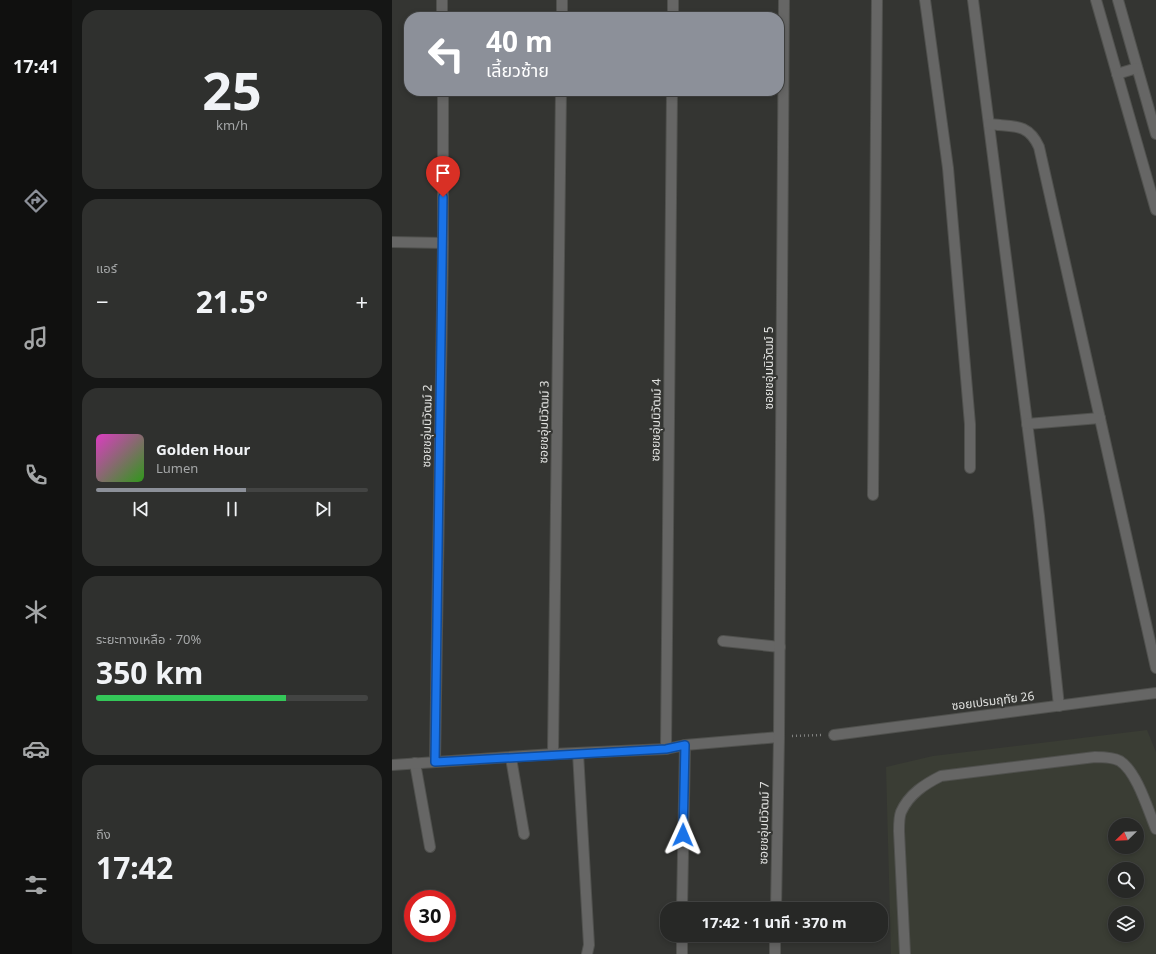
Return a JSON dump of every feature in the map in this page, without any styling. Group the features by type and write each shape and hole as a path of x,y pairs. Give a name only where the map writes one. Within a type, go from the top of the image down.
{"street":[{"path":"442,0 442,12"},
{"path":"562,0 562,12"},
{"path":"673,0 673,12"},
{"name":"ซอยชอุ่มนิวัฒม์ 5","path":"784,0 784,12"},
{"path":"873,495 877,0"},
{"path":"926,0 948,168 970,424 970,468"},
{"path":"973,0 1039,516 1059,706"},
{"path":"1096,0 1156,210"},
{"path":"1118,0 1156,134"},
{"path":"1117,74 1137,68"},
{"name":"ซอยชอุ่มนิวัฒม์ 2","path":"435,762 443,243 442,96"},
{"name":"ซอยชอุ่มนิวัฒม์ 3","path":"553,754 561,96"},
{"name":"ซอยชอุ่มนิวัฒม์ 4","path":"666,749 672,96"},
{"name":"ซอยชอุ่มนิวัฒม์ 5","path":"779,737 783,96"},
{"path":"989,124 1025,128 1034,137 1039,147 1156,668"},
{"path":"392,242 443,243"},
{"path":"1027,424 1100,418"},
{"path":"723,641 780,647"},
{"name":"ซอยเปรมฤทัย 26","path":"834,735 1156,693"},
{"path":"392,765 553,754 666,749 685,745 779,737"},
{"name":"ซอยชอุ่มนิวัฒม์ 7","path":"776,902 779,737"},
{"path":"682,902 685,745"},
{"path":"578,753 588,945 587,954"},
{"path":"905,954 899,831 901,813 908,801 917,791 941,776 1095,757 1118,760 1127,767 1135,778 1156,829"},
{"path":"511,758 524,834"},
{"path":"415,763 430,847"},
{"path":"682,942 682,954"},
{"path":"775,942 775,954"}],"path":[{"path":"779,737 834,735"}],"shaded area":[{"path":"1147,730 1156,752 1156,954 891,954 886,767 933,756"}],"route":[{"path":"443,197 435,762 553,754 666,749 685,745 683,835"}]}
